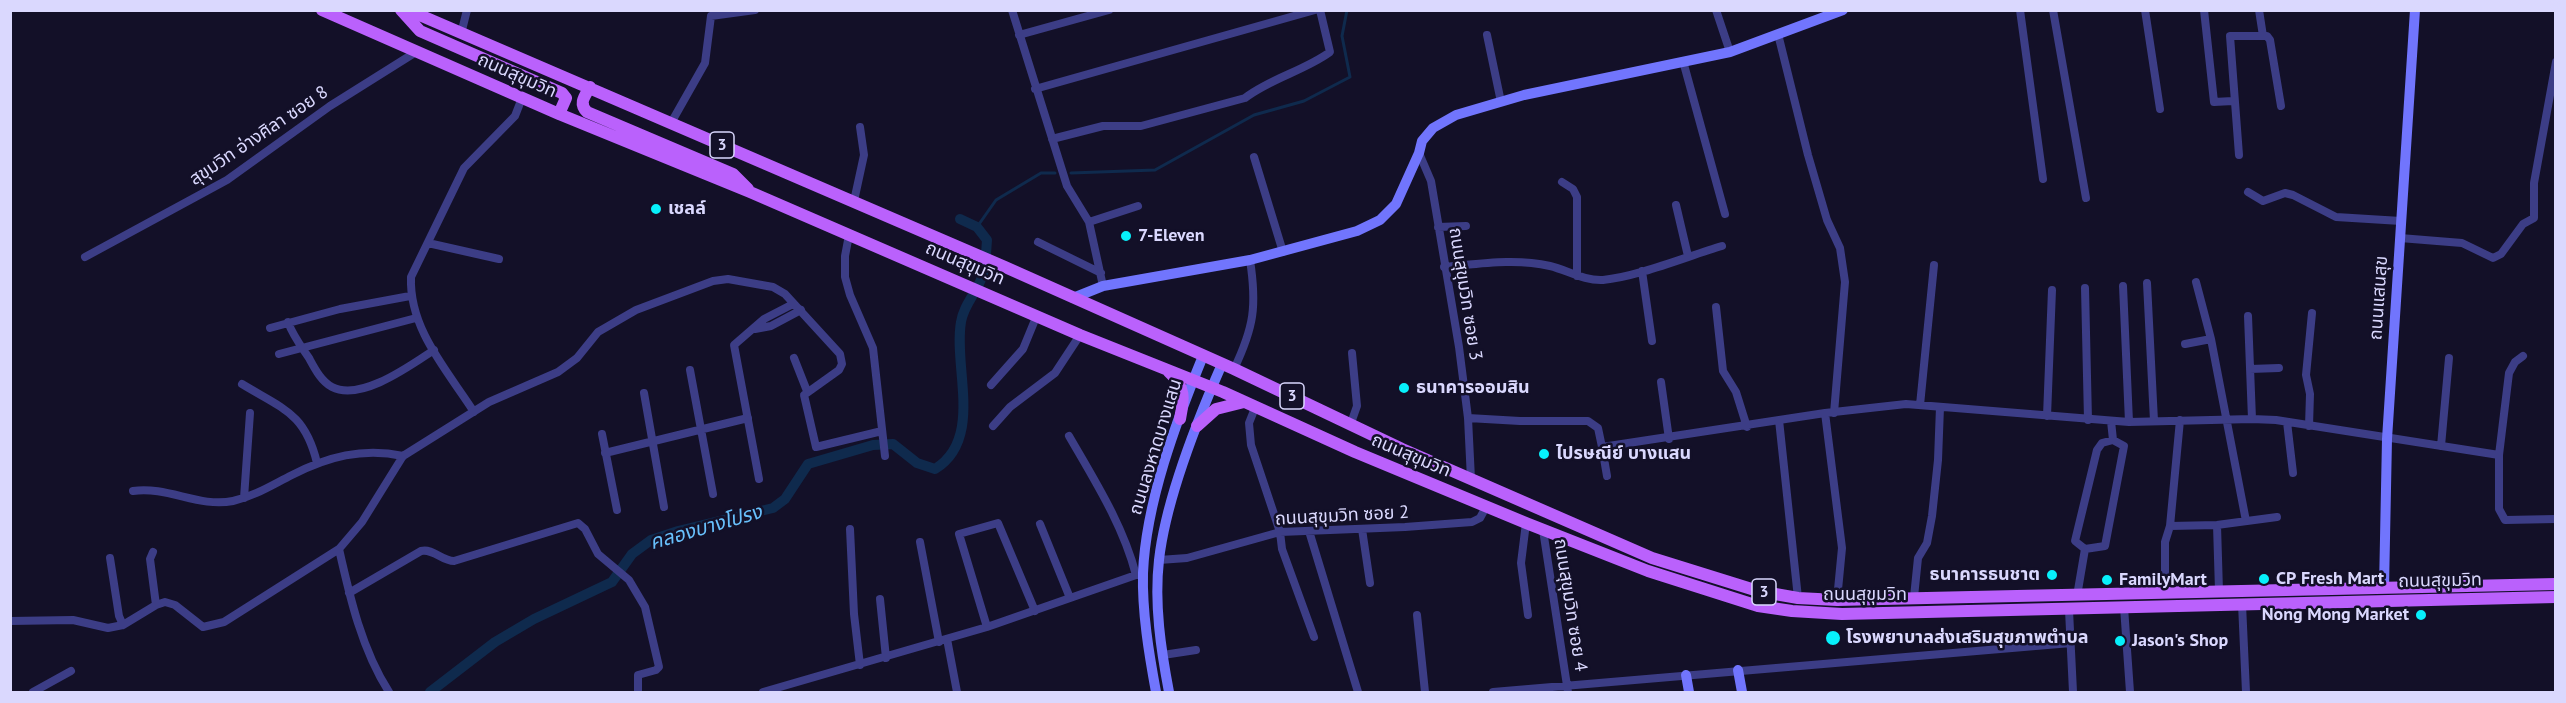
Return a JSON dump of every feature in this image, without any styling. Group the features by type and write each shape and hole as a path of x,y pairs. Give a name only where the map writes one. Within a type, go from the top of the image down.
{"main road":[{"name":"ถนนสุขุมวิท","path":"322,10 559,114 750,192 1080,335 1194,380 1486,507 1648,572 1769,608 1826,614 2556,597"},
{"path":"401,10 420,31 562,93 566,98 559,114"},
{"name":"ถนนสุขุมวิท","path":"408,10 1005,267 1351,423 1402,449 1652,558 1758,591 1798,598 1837,600 2556,584"},
{"path":"1073,298 1103,286 1250,260 1357,231 1380,220 1396,204 1419,153 1422,141 1433,128 1456,115 1524,95 1730,52 1778,34 1818,15 1843,10"},
{"name":"ถนนแสนสุข","path":"2384,588 2387,439 2415,10"},
{"path":"590,87 582,102 582,107 587,112 733,174 750,192"},
{"name":"ถนนลงหาดบางแสน","path":"1156,693 1140,575 1153,510 1180,419 1203,356"},
{"name":"ถนนลงหาดบางแสน","path":"1169,693 1158,601 1159,560 1165,527 1178,481 1197,426 1212,388 1228,367"},
{"path":"1165,369 1181,386 1184,394 1180,419"},
{"path":"1197,426 1216,409 1249,405"},
{"path":"1738,670 1742,693"},
{"path":"1686,675 1689,693"}],"street":[{"path":"461,34 466,10"},
{"path":"671,123 705,63 711,16 755,10"},
{"path":"1012,10 1067,186 1089,222 1103,286"},
{"path":"1020,35 1108,10"},
{"path":"1035,89 1317,10 1330,52 1310,65 1254,91 1245,98 1141,126 1103,126 1052,139"},
{"path":"1716,10 1730,52"},
{"path":"2020,10 2043,179"},
{"path":"2053,10 2086,198"},
{"path":"2145,10 2160,109"},
{"path":"2204,10 2214,102 2233,101"},
{"path":"2259,10 2263,36"},
{"path":"1778,34 1811,166 1827,220 1839,248 1845,282 1834,413"},
{"path":"1487,35 1501,102"},
{"path":"2239,155 2233,101 2230,36 2267,36 2270,40 2281,106"},
{"name":"สุขุมวิท อ่างศิลา ซอย 8","path":"86,257 227,180 330,106 416,52"},
{"path":"1683,61 1725,213"},
{"path":"2400,238 2462,243 2493,258 2501,254 2523,224 2534,218 2534,183 2556,62"},
{"path":"474,412 420,328 410,296 411,277 464,168 515,116 522,98"},
{"path":"854,201 864,155 860,127"},
{"name":"ถนนสุขุมวิท ซอย 3","path":"1419,153 1431,181 1459,347 1468,418 1472,479"},
{"path":"1254,157 1283,252"},
{"path":"1562,182 1573,189 1576,197 1577,276"},
{"path":"2248,192 2263,201 2270,200 2277,195 2293,195 2336,217 2401,221"},
{"path":"1676,205 1688,256"},
{"path":"1089,222 1138,206"},
{"path":"1438,227 1466,226"},
{"path":"849,235 845,256 845,277 850,295 873,348 885,456"},
{"path":"1038,242 1101,273"},
{"path":"428,243 499,259"},
{"path":"1444,267 1522,262 1551,266 1577,276 1602,280 1642,271 1722,246"},
{"path":"1228,367 1249,334 1254,312 1255,296 1250,260"},
{"path":"1920,405 1934,265"},
{"path":"1642,271 1652,341"},
{"path":"10,621 73,620 108,628 123,625 156,605 170,603 200,626 215,626 234,618 269,592 339,549 362,522 403,456 489,402 558,372 577,358 598,332 615,320 694,288 728,279 773,287 785,294 840,354 842,364 839,370 807,391 803,400 816,447 882,436"},
{"path":"2196,282 2211,339 2246,521"},
{"path":"2147,283 2154,421"},
{"path":"2123,286 2129,422"},
{"path":"2085,288 2088,420"},
{"path":"2047,416 2052,290"},
{"path":"270,328 340,309 410,296"},
{"path":"759,479 734,345 764,319 794,304"},
{"path":"1716,307 1723,371 1736,392 1747,427"},
{"path":"754,330 771,326 801,310"},
{"path":"2309,426 2310,394 2306,375 2312,313"},
{"path":"991,385 1023,349 1037,315"},
{"path":"2248,316 2252,419"},
{"path":"279,354 416,318"},
{"path":"288,322 295,339 320,376 330,386 345,390 378,383 434,350"},
{"path":"993,426 1010,407 1054,373 1080,335"},
{"path":"2186,344 2211,339"},
{"path":"1351,423 1358,405 1352,353"},
{"path":"2523,356 2515,362 2509,373 2499,455 2499,509 2505,520 2556,519"},
{"path":"794,358 807,391"},
{"path":"2441,446 2449,358"},
{"path":"2250,369 2280,368"},
{"path":"690,370 712,494"},
{"path":"1660,382 1669,439"},
{"path":"242,384 298,420 314,450 317,463"},
{"path":"644,393 664,507"},
{"path":"1249,405 1251,445 1280,532 1282,549 1314,637"},
{"path":"1602,447 1669,439 1825,413 1892,405 1920,405 2129,422 2252,419 2287,422 2499,455"},
{"path":"1914,597 1918,558 1927,543 1932,516 1938,460 1940,407"},
{"path":"244,498 250,413"},
{"path":"1825,413 1842,548 1837,600"},
{"path":"605,453 748,418"},
{"path":"1468,418 1588,421 1598,428 1607,476"},
{"path":"1779,420 1798,598"},
{"path":"2165,594 2165,542 2170,526 2180,420"},
{"path":"2111,421 2113,440"},
{"path":"2287,422 2293,473"},
{"path":"602,434 616,510"},
{"path":"763,693 987,627 1140,575 1114,514 1069,436"},
{"path":"2113,440 2124,446 2105,546 2085,549 2074,541 2097,450 2102,443 2113,440"},
{"path":"134,491 154,490 208,503 219,503 244,498 317,463 357,453 383,452 403,456"},
{"name":"ถนนสุขุมวิท ซอย 2","path":"1159,560 1187,558 1280,532 1472,522 1480,518 1486,507"},
{"path":"2170,526 2217,525 2277,517"},
{"path":"349,592 421,551 430,550 448,561 454,561 574,523 578,524 585,529 598,554 624,574 647,612 658,665 656,670 638,675 639,693"},
{"path":"987,627 959,534 998,523 1035,610"},
{"path":"1526,523 1521,563 1528,615"},
{"path":"1040,524 1070,598"},
{"path":"2217,525 2219,591"},
{"path":"850,529 854,614 860,666"},
{"path":"1362,529 1370,583"},
{"name":"ถนนสุขุมวิท ซอย 4","path":"1543,530 1568,689"},
{"path":"1309,531 1358,693"},
{"path":"920,542 957,693"},
{"path":"339,549 349,592 374,670 389,693"},
{"path":"2077,596 2085,549"},
{"path":"153,552 150,559 156,605"},
{"path":"110,558 119,616 123,625"},
{"path":"880,599 886,657"},
{"path":"2242,604 2246,693"},
{"path":"2124,607 2130,693"},
{"path":"2069,609 2073,693"},
{"path":"1417,615 1425,693"},
{"path":"1493,693 1568,689 1738,670 2071,643"},
{"path":"1163,655 1196,650"},
{"path":"33,693 71,671"}],"waterway":[{"path":"1071,173 1155,170 1254,115 1304,101 1350,77 1342,36 1347,10"},
{"path":"977,227 996,200 1041,173 1055,173"},
{"name":"คลองบางโปรง","path":"430,692 495,642 534,619 612,582 632,554 651,540 678,531 773,508 785,499 808,464 873,445 893,444 917,463 935,469 950,456 959,440 963,421 961,322 964,310 982,277 987,240 977,227 960,219"}],"place":[{"name":"เชลล์","path":"656,209"},
{"name":"7-Eleven","path":"1126,236"},
{"name":"ธนาคารออมสิน","path":"1404,388"},
{"name":"ไปรษณีย์ บางแสน","path":"1544,454"},
{"name":"ธนาคารธนชาต","path":"2052,575"},
{"name":"CP Fresh Mart","path":"2264,579"},
{"name":"FamilyMart","path":"2107,580"},
{"name":"Nong Mong Market","path":"2421,615"},
{"name":"โรงพยาบาลส่งเสริมสุขภาพตำบล","path":"1833,638"},
{"name":"Jason's Shop","path":"2120,641"}]}
